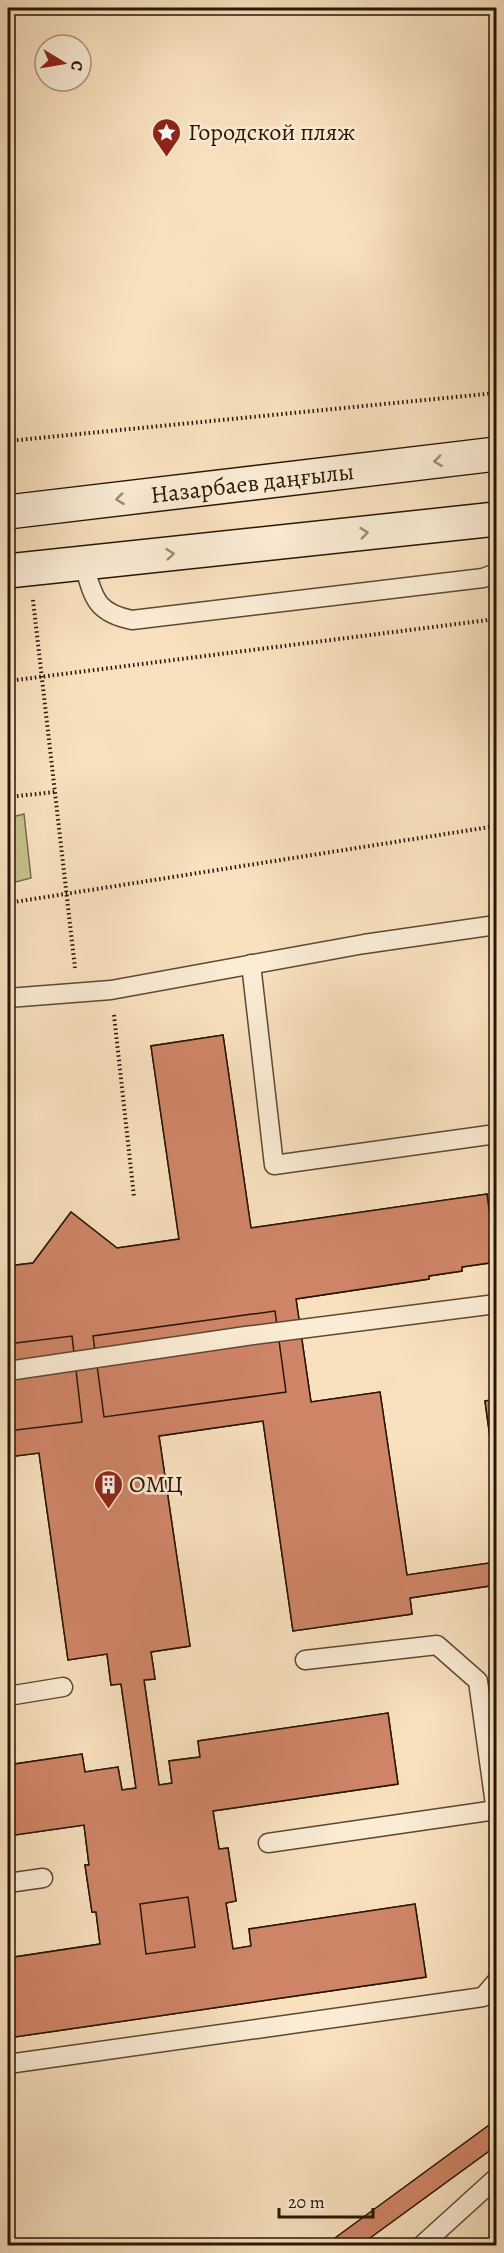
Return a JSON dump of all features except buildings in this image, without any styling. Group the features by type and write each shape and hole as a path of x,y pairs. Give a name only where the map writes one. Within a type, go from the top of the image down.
{"main road":[{"name":"Назарбаев даңғылы","path":"8,512 496,454"},
{"path":"8,571 496,519"}],"lane":[{"path":"83,563 96,604 112,616 132,620 483,578 496,573"},
{"path":"8,998 111,990 251,964 496,925"},
{"path":"251,964 274,1165 496,1134"},
{"path":"8,1371 246,1336 496,1304"},
{"path":"268,1843 496,1811 478,1681 437,1645 304,1660"},
{"path":"8,1696 63,1687"},
{"path":"8,1883 43,1878"},
{"path":"8,2064 483,1997 496,1982"},
{"path":"421,2246 496,2178"}],"path":[{"path":"8,441 496,393"},
{"path":"33,598 68,895 77,992"},
{"path":"8,681 496,619"},
{"path":"8,797 55,792"},
{"path":"8,903 496,826"},
{"path":"111,990 134,1197"}],"shaded area":[{"path":"8,713 15,778 8,780"},
{"path":"24,814 31,878 8,884 8,818"}],"place":[{"name":"Городской пляж","path":"167,158"},
{"name":"ОМЦ","path":"108,1510"}]}
